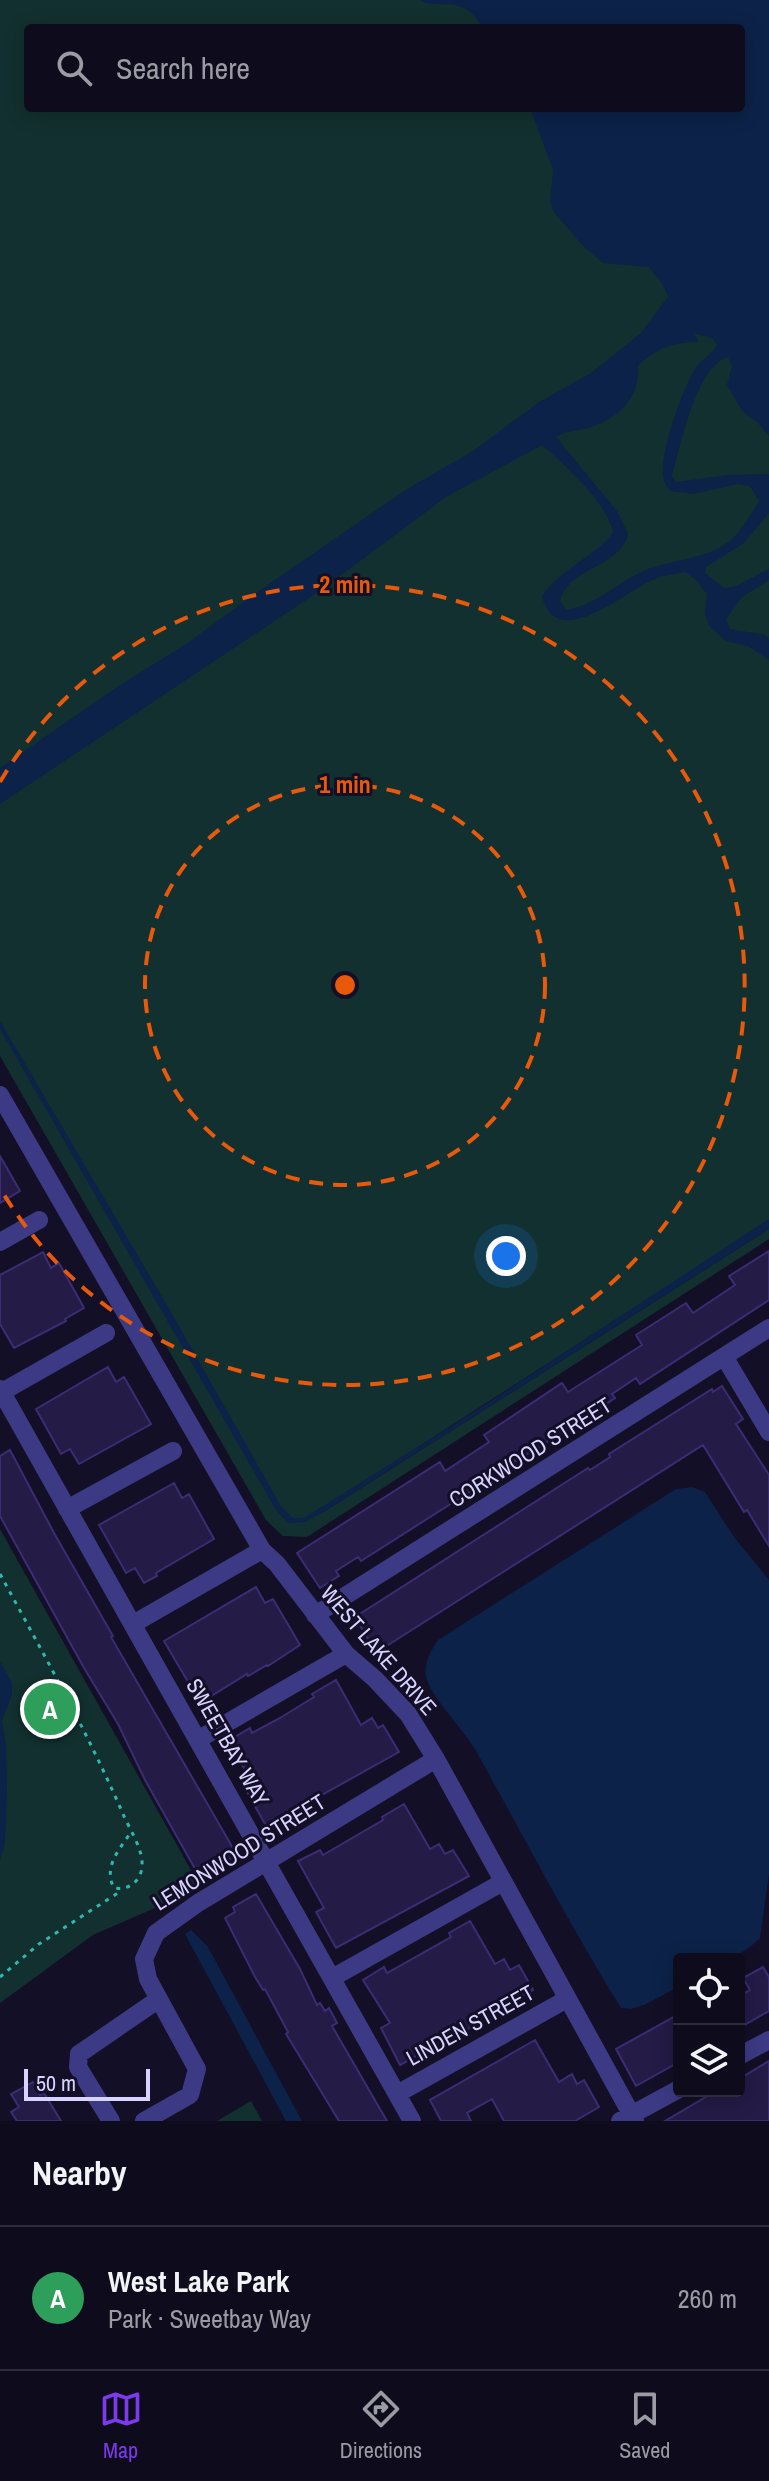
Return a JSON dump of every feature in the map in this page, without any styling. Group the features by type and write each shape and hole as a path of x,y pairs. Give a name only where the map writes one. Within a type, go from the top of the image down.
{"street":[{"name":"WEST LAKE DRIVE","path":"0,1095 262,1550 277,1564 346,1654 408,1714 436,1759 629,2119"},
{"path":"0,1242 39,1220"},
{"name":"CORKWOOD STREET","path":"315,1615 769,1328"},
{"path":"1,1390 106,1333"},
{"path":"725,1358 769,1432"},
{"name":"SWEETBAY WAY","path":"1,1390 412,2121"},
{"path":"67,1509 173,1451"},
{"path":"133,1624 262,1550"},
{"path":"199,1739 346,1654"},
{"name":"LEMONWOOD STREET","path":"144,2121 190,2095 197,2069 148,1979 144,1959 156,1933 436,1759"},
{"path":"332,1978 503,1882"},
{"path":"111,2121 78,2067 79,2054 159,1999"},
{"name":"LINDEN STREET","path":"397,2094 567,1999"},
{"path":"745,2053 769,2040"},
{"path":"629,2119 673,2093"}],"path":[{"path":"0,1574 103,1767 143,1867 133,1885 39,1944 0,1977"},
{"path":"123,1890 114,1888 110,1865 131,1832"}],"green space":[{"path":"0,0 769,0 769,1221 303,1521 325,1511 769,1229 769,1239 307,1537 283,1536 266,1520 0,1056"},
{"path":"0,1529 201,1888 93,1935 0,2003"},
{"path":"251,2101 262,2121 217,2121"}],"water":[{"path":"420,0 769,0 769,436 742,411 727,385 732,366 728,357 717,363 699,390 672,476 676,482 727,475 769,474 769,513 744,543 706,567 705,573 724,588 736,586 769,569 769,580 742,597 726,619 730,629 766,635 769,639 769,660 748,646 726,641 709,626 705,613 707,594 685,572 655,579 610,605 576,619 562,620 550,612 542,596 549,587 613,533 610,522 594,498 573,473 542,445 446,497 324,588 0,804 0,768 117,687 186,644 404,491 473,451 539,402 591,373 641,333 667,298 670,301 663,285 649,267 603,263 583,246 553,211 550,202 553,170 531,112 745,112 745,24 480,24 471,13 452,5","holes":["694,333 713,339 717,345 696,367 678,406 664,456 664,480 670,491 692,494 738,484 750,486 759,501 737,533 720,548 649,569 594,600 566,610 560,601 564,591 579,576 617,553 628,533 617,511 556,437 592,427 620,411 636,387 638,366 652,355 673,345 699,342"]},
{"path":"0,1021 281,1506 293,1518 304,1518 472,1413 769,1219 769,1229 325,1511 305,1522 288,1523 276,1510 0,1029"},
{"path":"692,1487 705,1492 734,1537 769,1580 769,1874 760,1938 740,1953 673,1953 673,1990 631,2009 621,2008 476,1751 430,1688 426,1664 438,1640 676,1489"},
{"path":"0,1661 12,1683 12,1695 2,1720 7,1789 5,1843 0,1860"},
{"path":"191,1930 208,1947 302,2121 286,2121 185,1934"}],"building":[{"path":"0,1156 20,1191 0,1203"},
{"path":"769,1251 769,1300 640,1384 636,1378 612,1394 615,1398 593,1413 515,1462 513,1459 491,1473 493,1477 361,1561 358,1557 336,1571 339,1576 320,1588 297,1553 440,1462 445,1471 489,1442 484,1435 562,1383 568,1392 642,1345 636,1335 686,1303 693,1313 735,1285 729,1276"},
{"path":"43,1252 51,1268 59,1263 84,1308 14,1348 0,1324 0,1275"},
{"path":"108,1367 116,1382 124,1377 151,1424 79,1464 70,1449 61,1454 36,1409"},
{"path":"722,1386 743,1419 736,1424 769,1475 769,1546 703,1445 385,1647 378,1637 370,1642 355,1617 588,1468 590,1470 610,1457 609,1454 712,1389 713,1392"},
{"path":"10,1450 111,1637 237,1855 199,1876 145,1780 118,1724 0,1516 0,1456"},
{"path":"174,1483 182,1498 189,1494 214,1539 144,1583 135,1568 126,1573 99,1525"},
{"path":"256,1587 265,1603 273,1599 300,1645 208,1698 199,1683 191,1687 164,1641"},
{"path":"336,1680 361,1725 372,1718 378,1728 383,1725 399,1752 266,1826 246,1790 254,1785 228,1741 250,1728 252,1733 280,1718"},
{"path":"404,1804 430,1849 439,1844 445,1854 453,1850 469,1876 336,1948 316,1912 324,1908 298,1861 320,1850 323,1855"},
{"path":"256,1894 300,1969 317,2005 320,2003 325,2011 329,2008 337,2023 332,2026 387,2121 339,2121 286,2034 288,2032 225,1918 235,1912 233,1907"},
{"path":"470,1921 495,1964 504,1959 510,1970 519,1965 533,1990 400,2065 381,2028 390,2023 363,1980 384,1967 387,1973 451,1937 449,1933"},
{"path":"763,1967 769,1977 769,2011 745,2025 745,1993 750,1990 745,1977"},
{"path":"673,2017 673,2065 636,2086 616,2049"},
{"path":"535,2040 559,2082 572,2074 577,2084 584,2080 599,2107 575,2121 504,2121 492,2099 467,2113 471,2121 441,2121 430,2100"},
{"path":"769,2061 769,2121 665,2121 706,2097 745,2097 745,2075"},
{"path":"33,2082 40,2095 44,2093 61,2121 17,2121 11,2112 19,2107 11,2094"}],"place":[{"name":"West Lake Park","path":"50,1709"}]}
